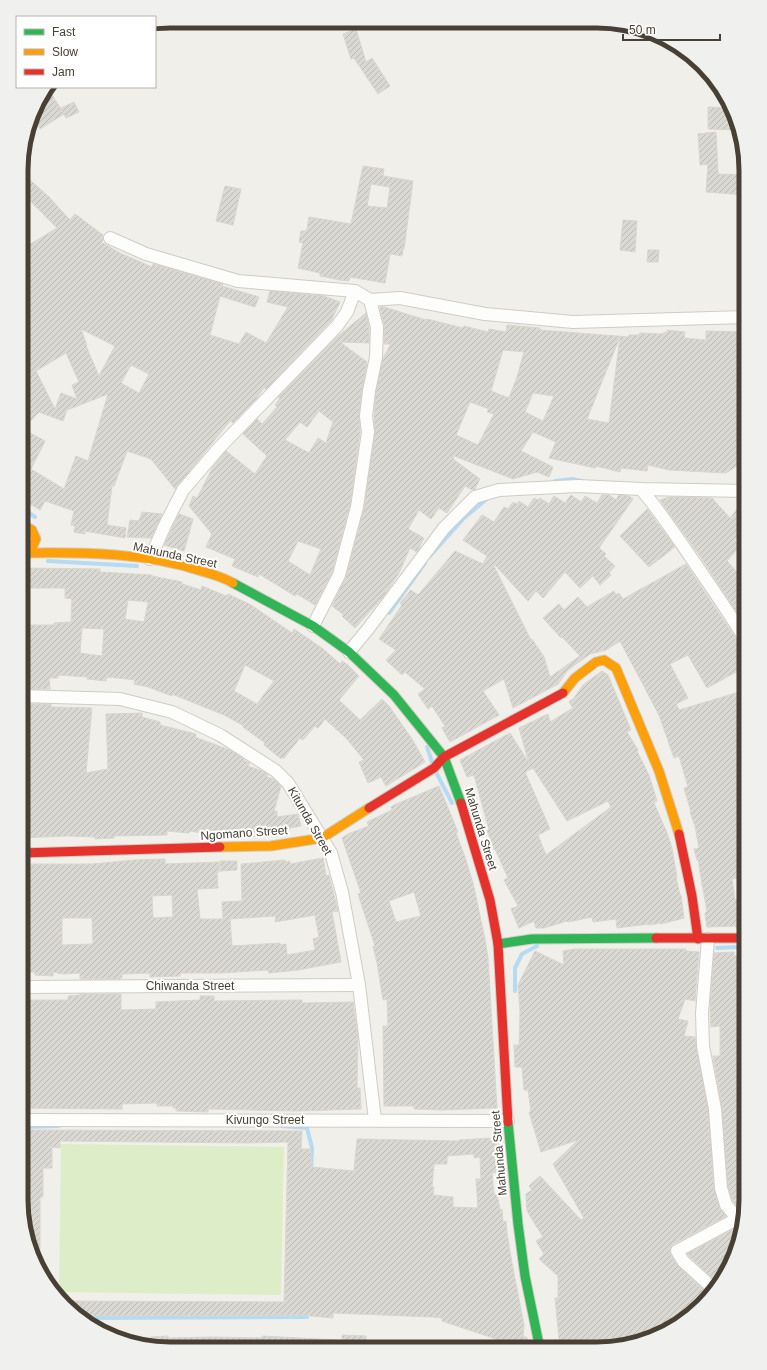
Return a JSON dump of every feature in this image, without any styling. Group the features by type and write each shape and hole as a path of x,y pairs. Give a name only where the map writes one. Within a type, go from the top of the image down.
{"street":[{"path":"110,238 146,254 238,281 355,291 370,300 400,298 485,314 573,322 739,317"},
{"path":"150,560 165,525 183,490 219,448 337,326 347,312 355,291"},
{"path":"313,626 339,575 357,507 368,432 366,416 369,391 376,357 377,327 370,300"},
{"path":"349,652 444,528 475,497 499,490 578,486 739,492"},
{"path":"641,489 656,507 739,629"},
{"path":"28,526 45,537"},
{"path":"28,552 33,548 35,542 35,535 32,529"},
{"path":"58,545 70,552"},
{"name":"Mahunda Street","path":"28,554 70,552 119,555 189,567 226,579 313,626 349,652 394,695 444,757 464,810 473,840 490,900 498,944 508,1121 518,1224 525,1276 539,1342"},
{"name":"Ngomano Street","path":"28,853 271,846 322,838 434,768 444,757 565,692 572,681 596,662 604,660 616,668 659,771 682,845 692,896 703,939"},
{"name":"Kitunda Street","path":"28,696 120,699 172,712 220,735 276,771 288,783 331,853 342,892 359,985 375,1120"},
{"path":"498,944 532,939 739,938"},
{"path":"703,939 703,1046 714,1109 720,1188 726,1205 738,1215"},
{"name":"Chiwanda Street","path":"28,987 359,985"},
{"name":"Kivungo Street","path":"28,1120 508,1121"},
{"path":"711,1285 683,1261 677,1251 738,1219"}],"green space":[{"path":"61,1144 284,1147 281,1295 62,1292 59,1289"}],"building":[{"path":"356,29 366,62 372,58 390,86 378,94 354,58 351,59 343,34"},
{"path":"51,93 63,112 61,108 74,102 79,112 66,118 64,114 40,129 37,122"},
{"path":"708,107 724,108 733,130 708,129"},
{"path":"716,132 718,174 739,175 739,194 706,192 708,164 700,165 698,134"},
{"path":"363,166 384,169 383,176 413,181 404,249 402,256 390,254 385,283 350,277 349,281 340,280 320,276 320,273 298,268 303,243 299,242 301,231 305,231 307,229 309,217 351,224","holes":["371,184 390,187 387,208 367,206"]},
{"path":"29,179 49,197 70,220 75,214 103,235 103,240 101,242 120,253 152,267 153,264 223,284 222,286 259,297 255,307 220,296 210,335 239,344 246,332 266,343 288,307 267,302 270,291 324,296 340,302 331,321 266,389 264,388 256,399 233,423 230,421 175,489 151,459 127,451 114,486 112,486 107,525 126,528 125,538 85,531 85,534 74,532 75,526 71,525 74,511 45,501 40,510 28,503 28,432 45,441 31,469 64,489 76,456 88,461 108,394 67,410 63,421 39,412 28,424 28,243 29,245 57,228 30,201 28,202","holes":["81,329 115,346 99,376 86,346","66,353 79,382 72,385 77,399 61,393 55,409 36,371","131,365 149,374 139,393 121,383"]},
{"path":"225,186 241,189 233,225 216,221"},
{"path":"623,220 637,221 635,252 620,250"},
{"path":"648,250 659,250 658,262 647,262"},
{"path":"380,307 426,320 463,328 464,326 488,332 489,329 506,332 507,325 540,328 540,330 629,337 629,335 639,335 640,333 663,334 664,332 667,333 667,330 685,332 684,338 706,340 706,331 739,332 739,465 726,473 669,470 648,465 647,471 621,468 620,472 596,466 595,468 549,458 556,442 533,432 521,451 553,467 549,477 537,472 513,479 454,456 453,459 480,479 475,489 473,490 465,486 447,513 439,508 431,519 419,510 408,529 424,538 417,552 410,548 399,573 383,597 355,628 342,616 344,615 332,606 346,577 364,509 375,433 374,416 376,392 383,358 391,344 384,344 384,325","holes":["620,337 609,423 587,419","503,350 524,352 509,398 491,391","533,393 554,396 543,421 525,412","470,402 489,409 487,412 494,414 478,445 456,435"]},
{"path":"366,313 369,328 369,343 340,342 367,362 359,415 360,432 350,505 332,572 315,605 297,594 295,596 259,574 258,577 232,566 235,559 206,547 212,534 189,506 193,496 197,498 213,467 226,451 255,474 267,456 243,434 257,419 262,424 277,407 275,405 280,398 278,397 337,337","holes":["319,411 333,422 326,443 318,438 309,453 285,440 300,422 307,427","298,541 321,549 310,575 288,561"]},
{"path":"571,495 581,502 585,496 597,503 602,495 609,495 616,500 619,495 629,496 633,499 599,548 606,554 604,556 615,566 609,573 611,575 600,585 593,576 580,588 565,572 543,598 536,591 528,601 493,564 531,640 532,639 544,657 550,677 580,656 543,618 559,604 564,610 578,597 587,607 614,591 616,595 619,593 623,599 686,564 739,644 739,672 736,672 707,688 688,655 670,664 688,698 676,704 679,710 739,692 739,875 737,875 738,878 732,879 735,900 739,900 739,928 736,928 736,926 707,927 705,913 707,912 698,860 694,849 699,848 695,826 684,788 688,787 679,756 674,758 659,715 620,641 606,650 590,654 568,670 558,684 513,708 504,679 483,691 499,715 450,742 442,728 445,726 432,706 428,709 418,694 425,689 405,672 402,675 386,660 396,650 379,639 402,605 400,603 411,590 418,595 455,551 483,564 487,556 463,540 482,515 494,522 504,507 508,509 513,502 517,504 519,501 528,507 534,498 538,500 540,498 549,504 554,496 565,503"},
{"path":"669,497 712,498 730,518 739,507 739,535 734,540 739,544 739,547 727,561 739,574 739,588 736,591 739,596 739,615 700,556 660,500"},
{"path":"647,509 675,547 649,567 620,536"},
{"path":"142,512 162,514 151,538 127,537 130,520 139,521"},
{"path":"179,514 193,519 184,551 164,545"},
{"path":"28,568 100,569 100,572 152,575 182,582 182,584 201,590 202,586 226,596 228,594 251,605 292,633 294,629 322,648 340,664 342,661 348,665 359,676 339,700 360,720 382,699 389,706 412,739 425,762 386,786 381,777 368,783 359,762 364,760 347,739 325,719 318,728 315,726 303,740 300,738 284,758 280,758 264,745 265,743 243,727 244,726 224,715 172,694 172,696 148,687 134,684 135,680 109,677 106,678 106,681 87,679 88,677 58,675 58,678 49,678 50,689 28,689 28,625 54,625 54,623 71,622 72,599 65,598 65,588 28,588","holes":["128,600 148,602 144,622 125,619","82,628 104,629 102,656 80,653","245,665 274,681 257,704 234,691"]},
{"path":"602,671 608,675 631,730 627,732 638,750 637,751 649,775 657,801 654,803 672,848 684,918 661,924 617,928 616,919 593,922 592,917 567,921 544,928 536,928 534,921 519,928 511,909 518,906 504,880 508,878 495,849 494,850 487,830 489,830 474,775 467,777 460,760 510,733 529,763 519,728 548,714 550,722 573,708 569,702 574,698 583,685","holes":["533,768 567,821 608,801 611,807 546,855 538,835 550,829 525,772"]},
{"path":"28,704 51,704 51,707 92,708 86,773 108,769 106,714 142,713 142,717 160,722 160,725 196,734 195,737 232,751 244,759 243,760 250,763 248,766 262,771 268,775 267,777 274,779 281,786 274,811 277,811 277,817 298,814 301,826 276,829 275,835 270,836 231,837 189,831 189,833 167,831 167,835 114,836 114,838 95,839 95,837 67,836 28,838"},
{"path":"439,786 458,832 456,833 473,883 488,958 497,1108 441,1110 414,1109 414,1106 384,1106 383,1026 388,1026 387,999 383,1000 373,946 375,946 358,894 361,893 342,838 348,834 369,826 367,822 392,810 391,807","holes":["414,892 421,916 396,922 389,901"]},
{"path":"323,858 326,876 329,875 338,911 332,912 341,962 298,970 269,973 268,970 221,973 180,973 180,976 150,977 150,973 122,974 122,978 120,979 80,979 80,973 63,974 53,972 53,976 35,975 35,972 28,972 28,864 92,864 165,859 165,864 219,862 219,872 217,873 218,888 197,889 200,919 223,919 222,902 242,901 241,864 285,860 285,862 290,861 290,864","holes":["172,895 173,917 153,918 152,896","315,915 319,937 313,939 315,950 287,955 286,944 280,945 280,943 232,946 230,919 276,916 275,922","62,918 92,918 93,944 62,945"]},
{"path":"220,861 237,861 237,870 220,871"},
{"path":"574,949 686,949 686,951 699,952 695,1001 685,999 678,1019 688,1021 684,1036 695,1037 708,1110 714,1189 719,1207 726,1216 673,1244 670,1248 670,1254 678,1266 706,1292 704,1294 691,1307 668,1323 643,1334 615,1341 559,1342 555,1298 558,1298 558,1276 539,1259 544,1254 536,1241 543,1237 527,1211 526,1194 532,1190 529,1186 540,1176 581,1220 584,1218 553,1164 578,1140 541,1152 529,1112 531,1112 528,1090 524,1090 522,1067 515,1067 514,1045 519,1045 520,1012 518,985 535,951 564,965 563,951"},
{"path":"734,952 734,956 739,956 739,1209 733,1201 728,1187 722,1108 713,1056 720,1056 720,1026 711,1027 710,1007 714,953"},
{"path":"121,994 121,1010 156,1009 156,1002 200,1000 200,996 214,996 214,1001 302,1000 302,1003 353,1002 358,1037 357,1088 360,1088 361,1109 296,1111 208,1109 208,1112 176,1111 176,1108 173,1108 173,1106 157,1106 157,1103 122,1104 122,1109 28,1108 28,1000 68,1000 68,996"},
{"path":"28,1130 302,1131 301,1149 311,1149 311,1167 354,1171 357,1139 459,1141 490,1138 490,1141 499,1141 499,1166 496,1161 497,1172 492,1173 494,1195 497,1194 500,1210 502,1209 503,1222 506,1221 512,1263 524,1325 523,1337 527,1337 527,1342 505,1342 442,1321 442,1318 432,1317 333,1313 333,1318 301,1315 88,1316 71,1301 284,1302 288,1142 60,1141 60,1148 52,1147 52,1168 43,1168 43,1197 40,1197 40,1256 33,1237 28,1209","holes":["474,1154 474,1158 480,1157 481,1179 476,1179 478,1208 453,1207 453,1197 433,1195 434,1187 432,1187 434,1164 447,1164 447,1156"]},
{"path":"736,1228 728,1254 714,1280 687,1254"},
{"path":"342,1335 366,1336 366,1342 342,1342"},
{"path":"262,1336 337,1340 337,1342 161,1342 151,1341 151,1337 262,1338"}],"waterway":[{"path":"555,481 572,479 582,481"},
{"path":"430,556 464,518 489,497"},
{"path":"28,512 35,517"},
{"path":"48,561 137,566"},
{"path":"389,613 425,563"},
{"path":"427,747 432,762"},
{"path":"436,772 452,803"},
{"path":"515,991 515,968 522,954 537,946"},
{"path":"717,948 738,947"},
{"path":"28,1127 59,1126"},
{"path":"281,1126 307,1128 312,1148 311,1173"},
{"path":"91,1318 307,1317 307,1311"}],"traffic: fast":[{"path":"233,583 313,626 349,652 394,695 444,757 461,803"},
{"path":"498,944 532,939 656,938"},
{"path":"508,1122 518,1224 525,1276 539,1342"}],"traffic: slow":[{"path":"28,528 32,530 36,539 32,548 28,551"},
{"path":"28,553 116,555 159,560 217,576 233,583"},
{"path":"563,693 575,678 596,662 604,660 616,668 659,771 679,834"},
{"path":"220,847 271,846 322,838 369,808"}],"traffic: jam":[{"path":"369,808 434,768 444,757 563,693"},
{"path":"461,803 490,900 498,944 508,1122"},
{"path":"679,834 692,896 698,939"},
{"path":"28,853 220,847"},
{"path":"656,938 739,938"}]}
